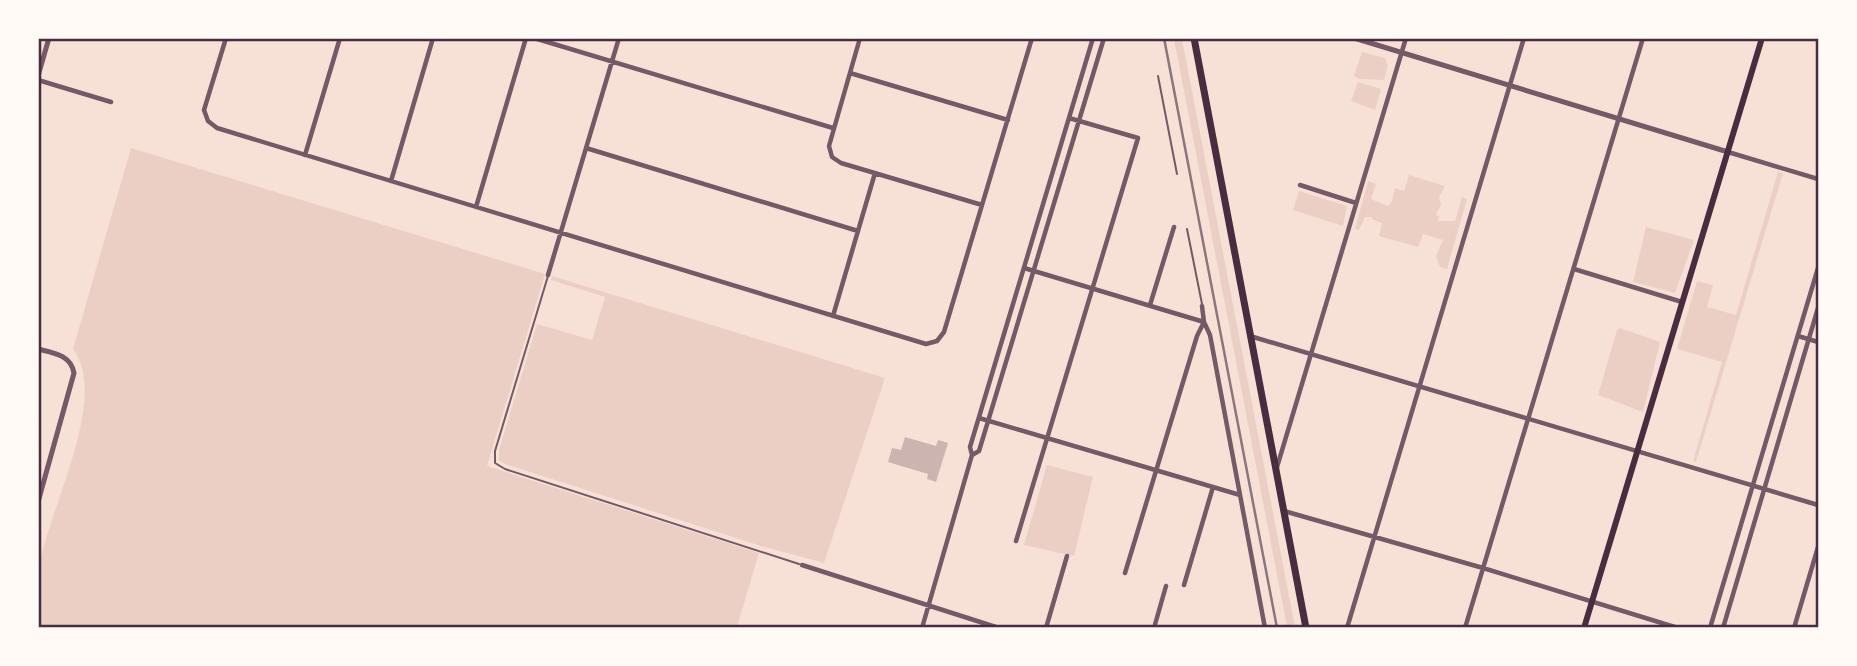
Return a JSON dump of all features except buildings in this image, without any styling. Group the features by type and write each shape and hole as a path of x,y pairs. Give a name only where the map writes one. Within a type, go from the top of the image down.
{"main road":[{"path":"1194,38 1306,628"},
{"path":"1584,628 1762,38"}],"street":[{"path":"49,38 38,78 111,102"},
{"path":"226,38 204,110 208,121 217,128 926,344 937,341 944,332 1032,38"},
{"path":"306,155 340,38"},
{"path":"391,181 433,38"},
{"path":"475,207 526,38"},
{"path":"534,38 833,128"},
{"path":"548,275 619,38"},
{"path":"860,38 828,146 832,157 841,163 982,205"},
{"path":"922,628 972,455 970,447 1093,38"},
{"path":"972,455 979,451 1104,38"},
{"path":"1354,38 1818,179"},
{"path":"1276,467 1406,38"},
{"path":"1348,628 1524,38"},
{"path":"1465,628 1643,38"},
{"path":"850,73 1008,120"},
{"path":"1016,541 1138,138 1069,118"},
{"path":"586,148 858,231"},
{"path":"1057,156 1067,159"},
{"path":"832,317 875,173"},
{"path":"1300,185 1356,203"},
{"path":"1150,305 1174,227"},
{"path":"1024,268 1204,322"},
{"path":"1710,628 1818,268"},
{"path":"1574,269 1682,302"},
{"path":"1202,306 1204,322 1210,335 1265,628"},
{"path":"1723,628 1818,308"},
{"path":"1125,573 1197,336 1204,322"},
{"path":"1798,335 1818,342"},
{"path":"1250,336 1818,505"},
{"path":"38,349 68,358 74,367 74,373 38,502"},
{"path":"979,418 1240,495"},
{"path":"1184,585 1213,488"},
{"path":"1284,511 1678,628"},
{"path":"1794,628 1818,547"},
{"path":"1046,628 1068,556"},
{"path":"802,565 999,628"},
{"path":"1154,628 1166,586"}],"lane":[{"path":"1158,76 1177,174"},
{"path":"1187,229 1202,306"},
{"path":"548,275 495,451 495,463 505,469 802,565"}],"shaded area":[{"path":"1174,39 1182,39 1295,627 1287,627"},
{"path":"1362,52 1385,58 1388,65 1384,80 1359,79 1354,76"},
{"path":"1358,82 1381,89 1375,110 1351,101"},
{"path":"131,148 545,274 487,466 759,553 737,627 39,627 38,573 72,458 85,397 83,371 73,349"},
{"path":"1778,172 1783,173 1696,462 1693,461 1722,362 1677,349 1697,281 1713,285 1707,307 1736,315"},
{"path":"1409,175 1445,186 1439,197 1441,204 1436,215 1439,216 1438,221 1455,221 1462,197 1467,199 1447,269 1440,267 1436,256 1443,240 1423,234 1418,247 1379,236 1382,223 1372,217 1365,217 1359,230 1355,229 1368,181 1376,184 1371,199 1388,206 1395,188 1404,191"},
{"path":"1299,191 1347,206 1343,226 1293,210"},
{"path":"1646,227 1694,240 1675,293 1633,282"},
{"path":"552,276 885,378 824,563 761,546 499,460 499,450 537,324 592,340 605,297 551,280"},
{"path":"1620,328 1660,342 1643,412 1598,395 1617,330"},
{"path":"1047,465 1093,477 1074,556 1024,545"}],"railway":[{"path":"1164,38 1277,628"}]}
